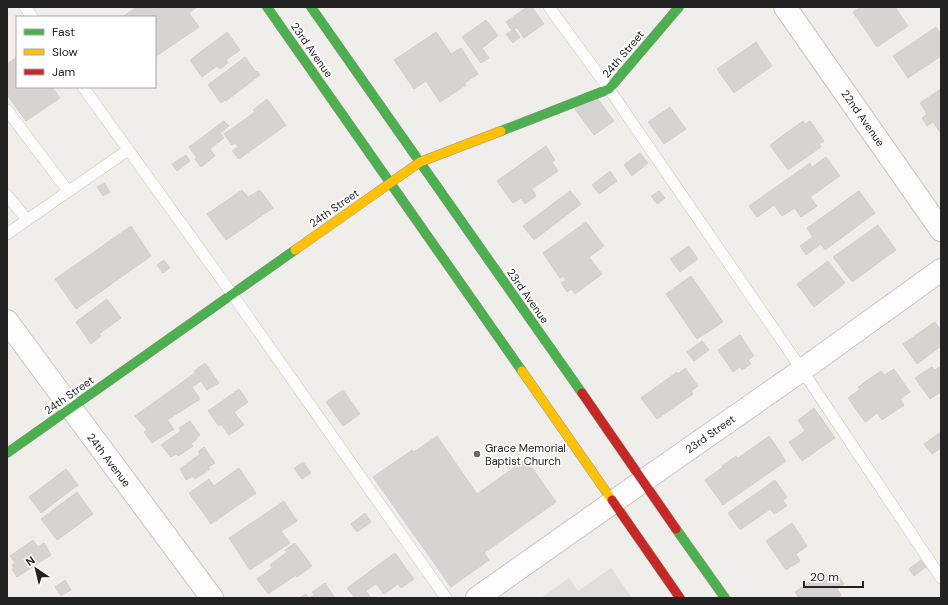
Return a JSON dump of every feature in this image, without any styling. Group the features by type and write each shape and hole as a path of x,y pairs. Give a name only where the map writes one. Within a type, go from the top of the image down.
{"street":[{"name":"23rd Avenue","path":"267,7 680,598"},
{"name":"23rd Avenue","path":"311,7 725,598"},
{"name":"24th Street","path":"7,453 420,162 609,89 679,7"},
{"name":"22nd Avenue","path":"785,7 941,230"},
{"name":"23rd Street","path":"477,598 802,370 941,270"},
{"name":"24th Avenue","path":"7,321 212,598"}],"lane":[{"path":"25,7 31,16"},
{"path":"549,7 609,89 802,370 941,578"},
{"path":"84,88 232,294 446,598"},
{"path":"7,110 68,191"},
{"path":"7,234 128,150"},
{"path":"7,195 27,220"}],"shaded area":[{"path":"611,568 632,598 541,598 569,578 578,591"}],"building":[{"path":"137,7 197,7 189,13 199,27 156,56 156,16 124,16"},
{"path":"527,7 532,7 544,24 524,38 517,27 514,29 520,37 513,43 506,34 512,31 506,22"},
{"path":"860,7 895,7 908,26 877,47 853,12"},
{"path":"486,20 498,36 482,48 489,58 481,63 462,37"},
{"path":"936,27 941,34 941,56 908,78 893,56"},
{"path":"227,32 240,50 226,60 228,63 220,69 217,66 202,77 190,60"},
{"path":"436,32 451,54 461,48 478,74 465,83 466,85 440,102 426,81 414,89 394,60"},
{"path":"756,42 772,66 734,93 717,69"},
{"path":"245,57 260,75 226,101 225,100 221,103 208,85"},
{"path":"16,58 16,88 53,88 60,98 26,121 7,95 7,64"},
{"path":"941,89 940,132 933,122 927,126 922,118 927,114 920,103"},
{"path":"595,95 614,121 594,135 575,109"},
{"path":"267,99 286,125 239,159 232,151 238,147 235,143 232,145 224,134 255,112 253,110"},
{"path":"670,107 686,129 664,144 648,122"},
{"path":"224,121 229,126 220,133 224,138 210,149 215,156 201,167 195,159 197,158 189,147"},
{"path":"803,121 805,124 810,121 824,141 819,144 821,147 788,170 770,145"},
{"path":"546,146 555,160 552,162 558,171 532,189 536,196 525,204 521,198 513,203 497,181"},
{"path":"640,153 648,163 632,176 624,165"},
{"path":"186,155 190,161 177,171 172,164"},
{"path":"826,157 840,176 810,197 817,206 801,217 795,208 782,216 774,205 757,217 749,206 810,163 812,167"},
{"path":"610,171 617,181 599,194 592,185"},
{"path":"104,183 110,192 103,196 97,187"},
{"path":"242,190 248,197 260,190 273,208 226,240 207,214"},
{"path":"570,191 581,204 534,240 523,226"},
{"path":"659,191 665,198 657,204 651,196"},
{"path":"859,191 875,213 825,250 821,244 806,255 800,246 813,237 807,228"},
{"path":"586,222 604,246 589,257 602,274 575,294 572,289 567,292 561,283 566,280 563,276 560,278 543,253"},
{"path":"878,225 896,250 852,282 833,257"},
{"path":"131,226 151,256 76,309 55,279"},
{"path":"689,246 698,259 680,272 670,259"},
{"path":"164,260 170,268 163,273 157,265"},
{"path":"828,261 845,283 814,307 797,284"},
{"path":"691,276 723,322 697,339 666,294"},
{"path":"107,299 121,318 99,334 101,336 91,344 76,322"},
{"path":"935,322 941,330 941,346 917,364 903,344"},
{"path":"740,335 754,356 748,360 751,364 742,370 740,367 733,372 718,350"},
{"path":"702,341 709,350 694,361 687,352"},
{"path":"205,363 219,383 207,390 201,381 192,387 200,399 167,420 174,429 152,443 144,432 147,430 135,416 195,373 194,371"},
{"path":"932,367 935,370 940,367 941,369 941,392 930,399 915,378"},
{"path":"685,368 698,386 691,391 693,394 657,419 641,398 677,372 678,374"},
{"path":"894,369 910,392 900,399 904,405 882,420 877,413 865,422 848,398 860,389 858,387 881,371 884,375"},
{"path":"239,389 248,402 234,412 244,425 229,435 221,424 219,426 208,411"},
{"path":"343,390 360,414 343,426 326,402"},
{"path":"814,408 835,438 802,461 789,442 805,431 798,420"},
{"path":"190,421 200,435 191,444 193,446 178,456 176,454 171,457 161,445 181,431 179,428"},
{"path":"941,432 941,448 932,454 924,444"},
{"path":"437,436 477,494 526,459 556,502 484,553 489,560 451,587 373,477 412,450 414,452"},
{"path":"769,436 786,461 723,505 705,480 736,456 738,458"},
{"path":"204,447 215,463 208,467 210,469 195,479 193,476 186,480 180,469 200,454 198,452"},
{"path":"303,462 311,473 302,479 294,468"},
{"path":"239,468 256,493 211,524 189,493 209,479 214,486"},
{"path":"66,469 78,485 41,513 29,497"},
{"path":"775,480 787,497 783,500 787,506 774,514 770,509 740,530 728,513"},
{"path":"77,492 93,514 57,540 41,519"},
{"path":"284,501 297,521 281,531 290,543 250,570 229,538"},
{"path":"365,513 371,522 357,532 351,524"},
{"path":"792,523 807,546 796,554 800,561 786,570 766,541"},
{"path":"33,540 38,547 44,543 51,555 17,577 12,569 14,568 12,565 15,563 10,556"},
{"path":"295,543 312,566 297,577 296,575 268,594 257,579 272,568 270,565 287,552 285,550"},
{"path":"395,553 414,579 401,588 398,584 384,594 376,584 366,591 371,598 355,598 347,588"},
{"path":"921,560 926,567 914,576 909,569"},
{"path":"824,572 828,578 836,573 844,584 837,589 841,595 837,598 799,598 795,592"},
{"path":"65,580 71,590 61,596 55,587"},
{"path":"325,583 335,598 309,598 314,595 312,592"},
{"path":"306,594 309,598 299,598"}],"traffic: fast":[{"path":"267,7 522,371"},
{"path":"311,7 582,393"},
{"path":"501,131 609,89 679,7"},
{"path":"7,453 295,250"},
{"path":"676,529 725,598"}],"traffic: slow":[{"path":"295,250 420,162 501,131"},
{"path":"522,371 612,500"}],"traffic: jam":[{"path":"582,393 676,529"},
{"path":"612,500 680,598"}],"place":[{"name":"Grace Memorial Baptist Church","path":"477,454"}]}
